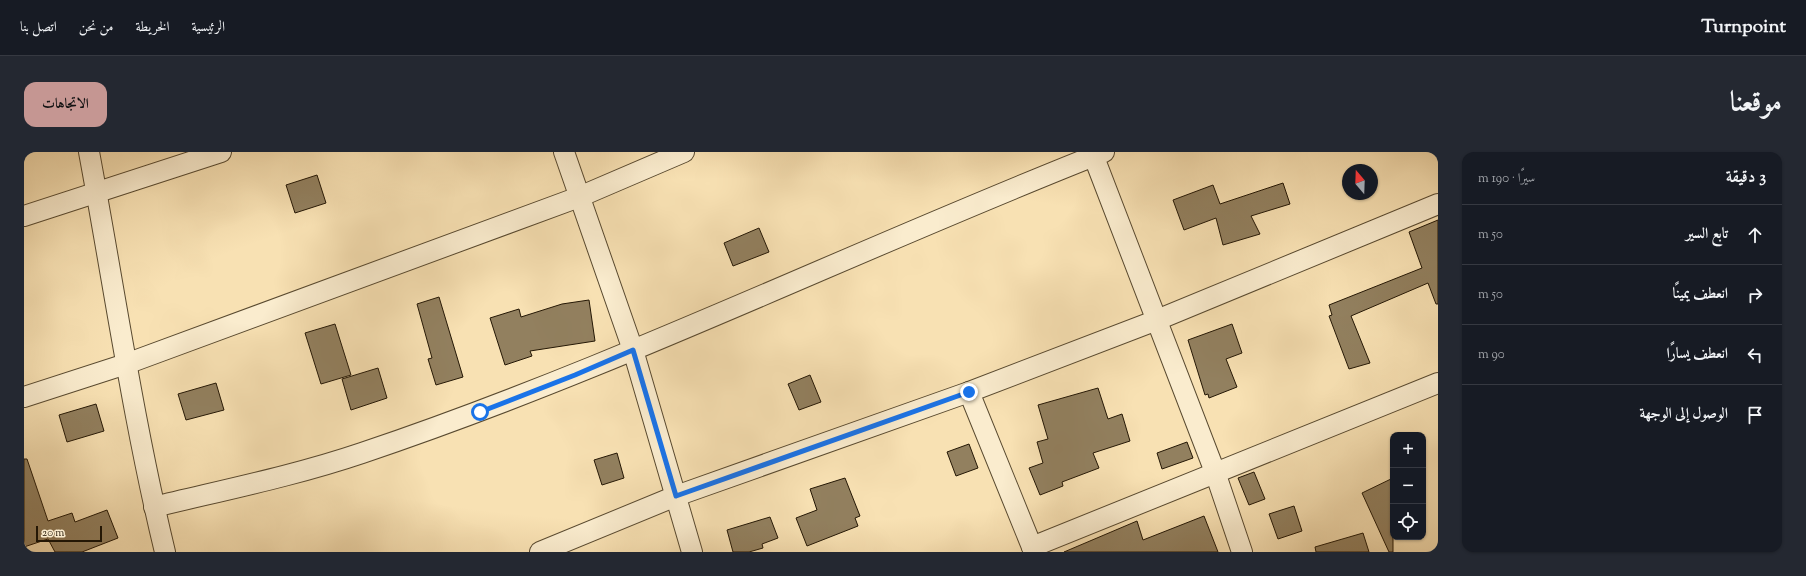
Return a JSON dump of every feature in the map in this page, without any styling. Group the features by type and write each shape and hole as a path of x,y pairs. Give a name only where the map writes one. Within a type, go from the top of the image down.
{"street":[{"path":"89,152 126,364 154,507 165,552"},
{"path":"24,216 221,152"},
{"path":"564,152 633,350 692,552"},
{"path":"24,397 126,364 579,197 684,152"},
{"path":"154,507 283,476 360,454 480,412 575,375 1096,153 1242,552"},
{"path":"540,552 676,496 969,392 1157,320 1438,204"},
{"path":"969,392 1033,549 1214,472 1438,382"}],"building":[{"path":"317,175 326,203 295,213 286,185"},
{"path":"1283,183 1290,204 1251,216 1260,234 1223,245 1216,218 1184,230 1173,200 1213,185 1220,204"},
{"path":"1438,220 1438,304 1436,304 1428,283 1351,316 1370,363 1349,369 1329,316 1332,315 1329,305 1422,268 1409,232"},
{"path":"759,228 769,252 733,266 724,243"},
{"path":"439,297 463,377 436,385 428,359 432,358 417,304"},
{"path":"589,300 595,341 530,351 532,356 505,365 490,318 519,309 521,317 562,304"},
{"path":"335,324 351,375 321,384 305,333"},
{"path":"1232,324 1242,353 1226,359 1237,387 1209,398 1208,394 1205,395 1188,340"},
{"path":"378,368 387,398 351,410 342,379"},
{"path":"810,375 821,402 799,410 788,384"},
{"path":"216,383 224,410 186,420 178,394"},
{"path":"1098,388 1108,419 1122,414 1130,441 1093,453 1099,468 1062,482 1063,486 1040,495 1029,468 1043,463 1037,442 1048,439 1038,405"},
{"path":"96,404 104,431 67,442 59,415"},
{"path":"1187,442 1193,458 1162,469 1157,453"},
{"path":"969,444 978,468 956,476 947,452"},
{"path":"617,453 624,478 602,485 594,460"},
{"path":"24,459 27,459 48,521 72,513 75,522 107,510 118,538 82,552 55,552 48,539 24,547"},
{"path":"1254,472 1265,499 1249,505 1238,478"},
{"path":"845,478 860,516 855,518 858,526 807,546 796,518 817,510 810,489"},
{"path":"1390,479 1390,540 1393,540 1393,552 1389,552 1362,493"},
{"path":"1294,506 1302,531 1278,539 1269,514"},
{"path":"1204,516 1218,552 1064,552 1137,521 1143,540"},
{"path":"770,517 778,538 762,544 763,548 749,552 733,552 727,530"},
{"path":"1363,533 1369,552 1316,552 1315,547"}],"route":[{"path":"480,412 575,375 633,350 676,496 969,392"}]}
